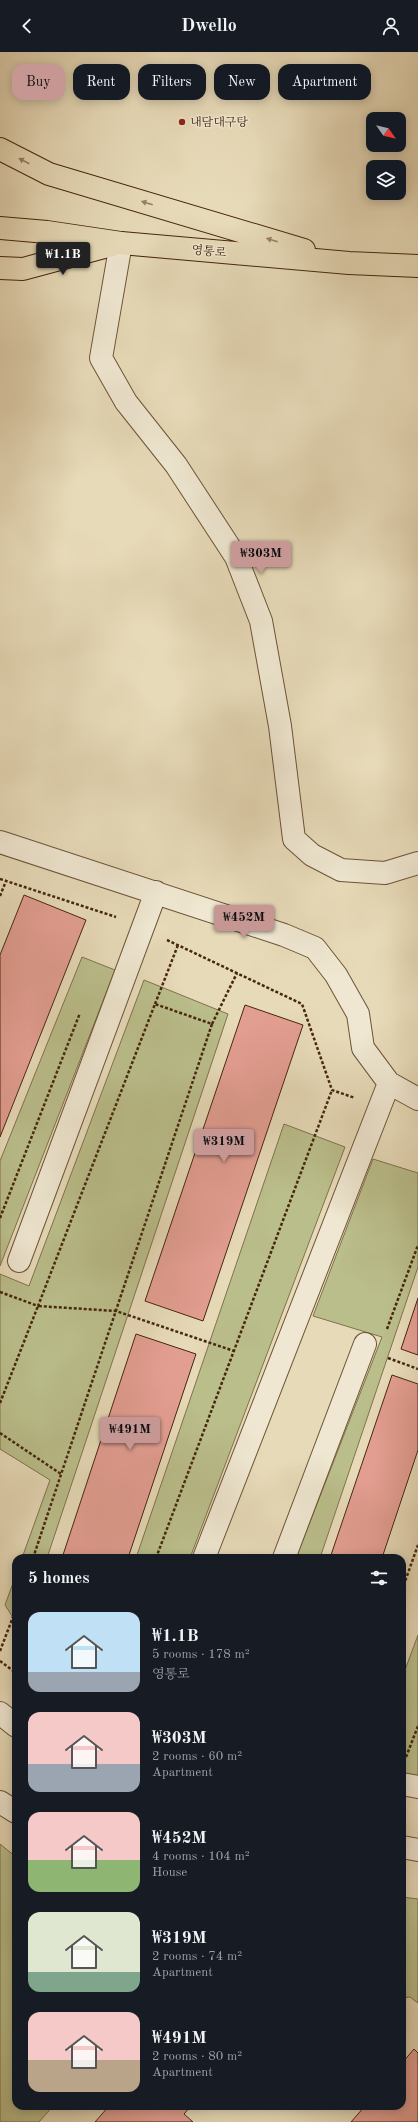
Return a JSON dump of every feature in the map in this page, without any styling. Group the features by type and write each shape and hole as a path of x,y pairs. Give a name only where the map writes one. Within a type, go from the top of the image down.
{"main road":[{"path":"0,149 49,174 349,263"},
{"name":"영통로","path":"0,228 47,232 121,243 349,263 418,266"},
{"path":"0,268 23,269 121,243"}],"street":[{"path":"121,243 101,358 126,402 176,465 236,557 261,621 280,726 294,839 312,855 341,870 385,873 418,863"},
{"path":"0,842 156,892 284,935 316,948 336,975 358,1014 363,1048 389,1083 418,1098"},
{"path":"19,1262 156,892"},
{"path":"206,1554 389,1083"},
{"path":"286,1554 365,1344"},
{"path":"0,1713 12,1723"},
{"path":"406,1785 418,1787"},
{"path":"0,1802 12,1810"},
{"path":"406,1848 418,1850"}],"path":[{"path":"0,879 116,917 302,1004 332,1090 158,1554"},
{"path":"0,896 6,881"},
{"path":"114,923 116,917"},
{"path":"0,1403 178,945"},
{"path":"34,1554 212,1024 237,973"},
{"path":"155,1004 212,1024"},
{"path":"0,1218 82,1008"},
{"path":"332,1090 380,1106"},
{"path":"0,1292 38,1306 116,1311 234,1351"},
{"path":"384,1356 418,1369"},
{"path":"0,1433 62,1474 34,1554"},
{"path":"406,1579 418,1545"},
{"path":"0,1651 12,1620"},
{"path":"0,1661 12,1671"},
{"path":"406,1759 418,1726"}],"green space":[{"path":"82,957 115,970 0,1266 0,1161"},
{"path":"144,980 228,1014 48,1554 23,1554 50,1480 0,1449 0,1274 29,1286"},
{"path":"284,1124 345,1147 192,1554 137,1554"},
{"path":"373,1159 418,1173 418,1267 321,1554 298,1554 382,1337 313,1316"},
{"path":"12,1586 12,1616 5,1605"},
{"path":"418,1635 418,1783 406,1782 406,1667"},
{"path":"0,1844 12,1854 12,2110 50,2110 39,2122 0,2122"},
{"path":"406,1898 418,1899 418,2003 410,1997 406,1998"}],"building":[{"path":"24,895 86,920 0,1137 0,955"},
{"path":"245,1005 303,1025 203,1321 145,1301"},
{"path":"418,1298 418,1355 401,1349"},
{"path":"136,1334 196,1354 129,1554 63,1554"},
{"path":"392,1375 418,1384 418,1450 383,1554 331,1554"},
{"path":"414,2049 418,2053 418,2122 351,2122 362,2110 406,2110 406,2058"},
{"path":"106,2110 188,2110 184,2114 193,2122 95,2122"}],"place":[{"name":"내담대구탕","path":"182,122"}]}
